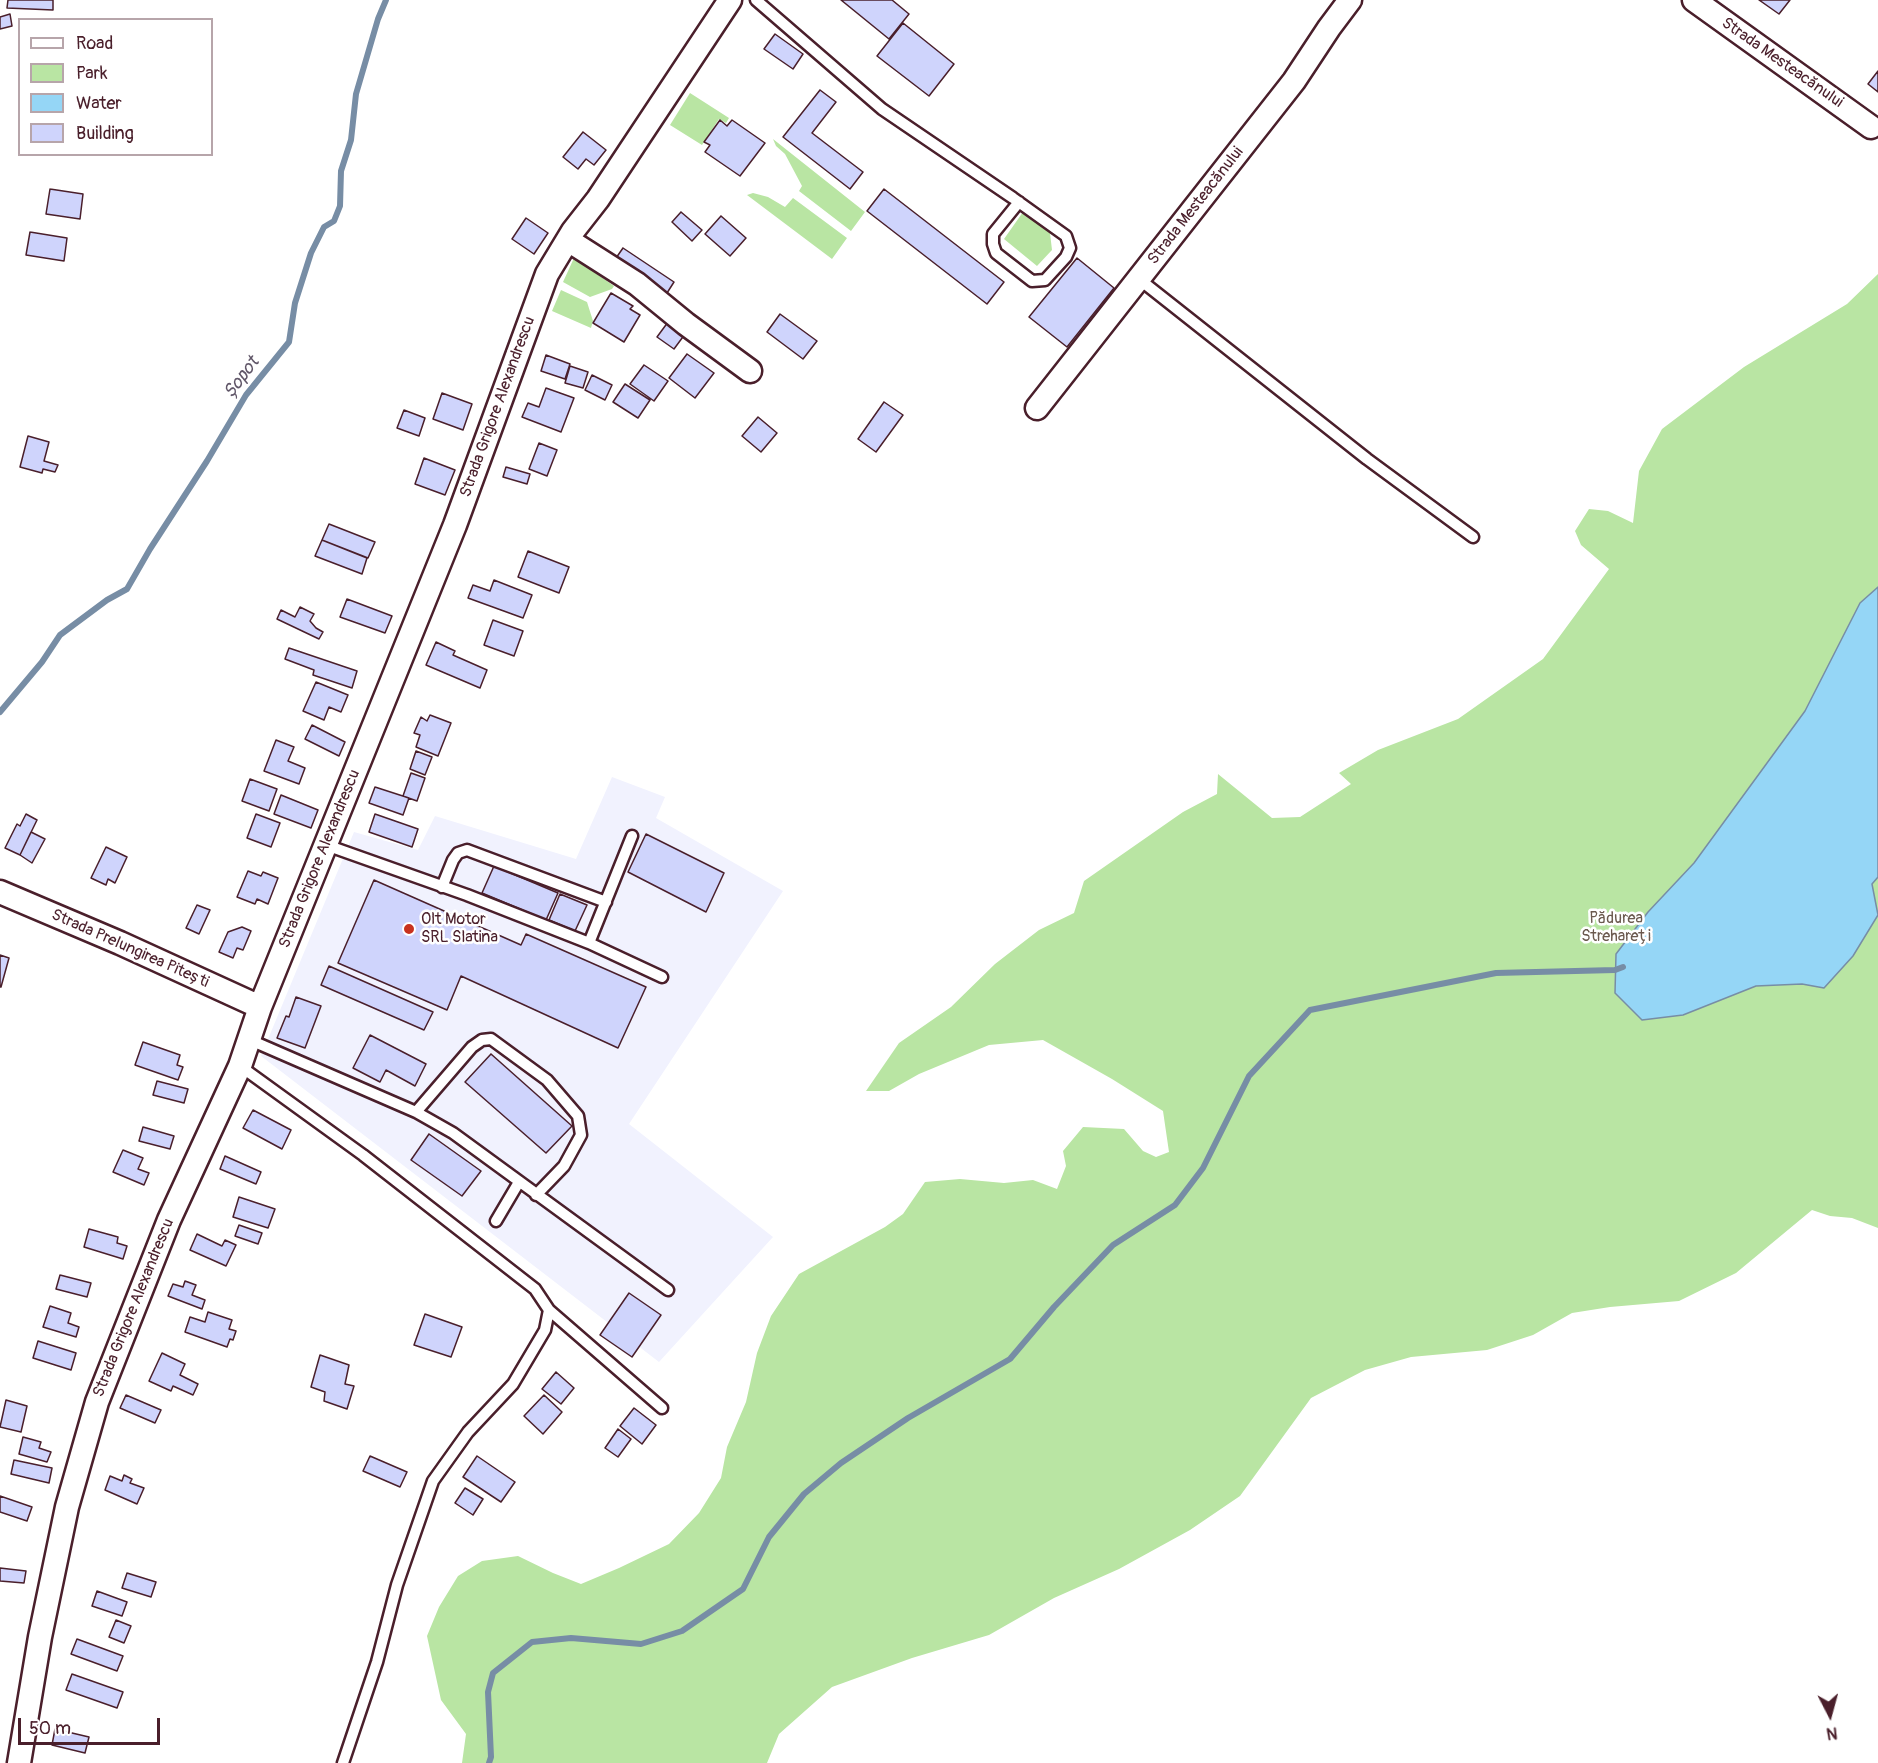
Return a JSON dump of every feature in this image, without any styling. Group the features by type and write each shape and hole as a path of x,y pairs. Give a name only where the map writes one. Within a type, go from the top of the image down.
{"street":[{"name":"Strada Grigore Alexandrescu","path":"18,1763 40,1637 67,1507 97,1402 169,1220 240,1066 260,1007 455,525 547,274 730,0"},
{"name":"Strada Mesteacănului","path":"1037,408 1294,81 1350,0"},
{"name":"Strada Mesteacănului","path":"1694,0 1871,126"},
{"path":"568,240 637,284 686,324 750,371"},
{"name":"Strada Prelungirea Pitești","path":"0,892 120,943 260,1007"}],"lane":[{"path":"756,0 882,109 1019,202 1066,236 1070,248 1066,257 1045,280 1032,281 996,253 993,234 1019,202"},
{"path":"1139,279 1367,459 1473,537"},
{"path":"589,943 632,836"},
{"path":"326,845 589,943 662,977"},
{"path":"442,887 453,860 458,853 467,850 606,902"},
{"path":"416,1112 472,1047 482,1040 490,1039 547,1080 578,1116 581,1135 564,1166 537,1195"},
{"path":"250,1040 416,1112 453,1133 668,1290"},
{"path":"240,1066 363,1155 535,1289 549,1310 662,1408"},
{"path":"496,1221 519,1182"},
{"path":"343,1763 433,1481 468,1432 513,1384 545,1330 549,1310"}],"shaded area":[{"path":"612,777 665,797 656,818 783,891 629,1124 773,1237 659,1362 261,1056 354,832 418,850 435,816 576,859"}],"green space":[{"path":"690,93 729,118 726,123 719,119 702,145 670,125"},
{"path":"773,139 865,212 851,231 799,191 802,186 785,154 776,146"},
{"path":"753,193 768,197 785,207 793,198 847,238 832,259 747,195"},
{"path":"1023,212 1050,233 1052,250 1037,266 1004,239"},
{"path":"574,258 614,286 612,289 590,297 563,282"},
{"name":"Pădurea Strehareți","path":"1878,274 1878,1228 1852,1218 1830,1216 1812,1210 1736,1273 1679,1301 1572,1313 1533,1335 1487,1350 1411,1357 1365,1370 1311,1398 1240,1496 1190,1530 1119,1569 1054,1598 989,1635 912,1658 832,1687 779,1734 767,1763 462,1763 466,1734 441,1700 427,1636 439,1607 458,1576 482,1561 518,1556 581,1584 669,1544 699,1513 721,1478 727,1447 746,1402 757,1353 771,1316 799,1274 885,1227 903,1214 925,1182 960,1179 1004,1183 1033,1180 1057,1189 1066,1166 1063,1151 1083,1127 1124,1129 1143,1151 1156,1157 1169,1152 1163,1111 1043,1040 989,1045 919,1074 889,1091 866,1091 899,1043 951,1007 995,964 1039,930 1074,913 1084,881 1183,812 1217,794 1218,774 1272,818 1300,817 1351,784 1339,773 1378,750 1458,719 1543,659 1609,569 1581,545 1575,531 1589,509 1608,511 1633,523 1639,471 1662,429 1744,367 1847,304"},
{"path":"561,290 587,302 593,321 591,328 552,311"}],"water":[{"path":"1878,587 1878,877 1872,884 1878,915 1853,956 1824,988 1802,984 1756,986 1683,1015 1642,1020 1615,993 1616,954 1648,912 1694,863 1805,711 1860,603"}],"building":[{"path":"8,0 53,0 53,10 7,8"},
{"path":"841,0 892,0 909,14 889,39"},
{"path":"1759,0 1790,0 1779,14"},
{"path":"10,14 12,26 0,29 0,17"},
{"path":"903,23 954,64 929,96 877,56"},
{"path":"775,34 803,54 793,69 764,49"},
{"path":"1878,71 1878,92 1868,84"},
{"path":"820,90 836,102 812,133 863,172 850,189 783,137"},
{"path":"720,120 727,126 732,120 765,143 740,176 705,152 710,145 704,142"},
{"path":"583,132 606,150 594,165 586,159 578,169 563,157"},
{"path":"50,189 83,194 80,219 46,214"},
{"path":"884,189 1004,282 987,304 867,211"},
{"path":"681,212 702,230 692,241 672,222"},
{"path":"721,216 746,238 730,256 705,234"},
{"path":"526,218 548,233 534,254 512,239"},
{"path":"30,232 67,238 64,261 26,255"},
{"path":"623,248 674,282 667,293 616,258"},
{"path":"1077,258 1114,288 1067,347 1029,317"},
{"path":"611,293 633,306 630,309 640,315 624,342 593,323"},
{"path":"780,314 817,341 803,359 767,332"},
{"path":"671,318 688,330 674,349 657,337"},
{"path":"687,354 714,373 695,398 669,378"},
{"path":"546,355 570,364 565,379 541,371"},
{"path":"644,365 668,381 654,401 630,384"},
{"path":"570,366 588,372 583,388 565,383"},
{"path":"592,375 612,385 605,400 585,390"},
{"path":"625,384 650,400 638,418 613,402"},
{"path":"546,388 574,398 561,432 522,417 528,403 539,407"},
{"path":"442,393 472,404 463,430 433,419"},
{"path":"884,402 903,415 876,452 858,439"},
{"path":"404,410 425,418 419,436 397,428"},
{"path":"758,417 777,433 761,452 742,436"},
{"path":"28,436 49,442 44,461 58,465 55,472 43,469 42,473 20,467"},
{"path":"539,443 557,450 547,476 529,469"},
{"path":"424,458 455,470 445,495 415,484"},
{"path":"506,467 530,474 527,484 503,477"},
{"path":"329,524 375,542 368,558 322,540"},
{"path":"322,540 367,558 362,574 315,556"},
{"path":"528,551 569,567 559,593 518,577"},
{"path":"494,580 532,595 523,618 468,598 473,585 490,591"},
{"path":"347,599 392,616 385,633 340,617"},
{"path":"300,607 314,614 310,621 323,632 319,639 277,619 281,610 295,617"},
{"path":"493,620 523,631 514,656 484,645"},
{"path":"436,642 455,651 453,655 487,670 480,688 426,665"},
{"path":"289,648 357,671 352,688 313,675 314,670 285,659"},
{"path":"316,682 348,695 341,712 329,707 324,720 303,711"},
{"path":"430,715 451,723 438,756 416,747 420,735 414,733 421,717 427,721"},
{"path":"312,725 345,742 339,756 305,739"},
{"path":"276,740 294,747 288,761 305,768 299,784 264,771"},
{"path":"416,751 432,757 425,775 410,769"},
{"path":"411,773 425,778 417,801 403,796"},
{"path":"250,779 277,789 269,811 242,801"},
{"path":"375,787 409,798 403,815 369,803"},
{"path":"281,795 318,810 311,828 274,814"},
{"path":"26,814 37,820 20,855 5,848 17,824 20,826"},
{"path":"256,814 280,823 271,847 247,838"},
{"path":"375,814 418,829 412,847 369,832"},
{"path":"31,832 45,839 32,863 20,855"},
{"path":"646,834 724,873 706,912 628,872"},
{"path":"106,847 127,857 115,883 108,879 106,885 91,878"},
{"path":"494,866 558,893 546,920 482,893"},
{"path":"248,871 261,876 263,872 278,878 268,904 257,899 255,904 237,897"},
{"path":"374,880 521,945 526,934 646,987 618,1048 461,976 447,1010 338,963"},
{"path":"560,894 587,905 575,931 549,920"},
{"path":"197,905 210,910 199,934 186,928"},
{"path":"242,927 251,931 243,950 237,948 233,958 219,952 228,932"},
{"path":"0,955 9,958 1,987 0,987"},
{"path":"329,966 433,1012 424,1030 321,985"},
{"path":"296,997 321,1006 305,1048 277,1038 286,1016 289,1017"},
{"path":"370,1035 426,1064 415,1086 386,1070 380,1082 353,1068"},
{"path":"143,1042 180,1055 177,1065 183,1067 178,1080 135,1065"},
{"path":"491,1054 572,1126 546,1153 465,1082"},
{"path":"157,1081 188,1089 184,1103 153,1095"},
{"path":"253,1110 291,1130 282,1149 243,1128"},
{"path":"143,1127 174,1136 170,1149 139,1141"},
{"path":"429,1134 481,1171 462,1196 411,1160"},
{"path":"123,1150 143,1158 138,1169 149,1173 144,1185 113,1172"},
{"path":"225,1156 261,1172 256,1184 220,1169"},
{"path":"239,1197 275,1209 268,1228 233,1217"},
{"path":"239,1225 262,1233 258,1244 235,1236"},
{"path":"89,1229 118,1237 117,1243 127,1246 123,1259 84,1247"},
{"path":"197,1234 222,1246 225,1240 236,1245 226,1266 190,1250"},
{"path":"60,1275 91,1283 87,1297 56,1289"},
{"path":"185,1281 196,1285 192,1295 205,1300 202,1309 168,1296 173,1284 183,1287"},
{"path":"629,1293 661,1315 632,1357 600,1335"},
{"path":"50,1306 71,1313 68,1323 79,1327 76,1337 43,1327"},
{"path":"208,1312 232,1320 229,1329 236,1331 227,1347 185,1332 190,1317 205,1322"},
{"path":"425,1314 462,1327 451,1357 414,1345"},
{"path":"38,1341 76,1353 71,1370 33,1358"},
{"path":"162,1353 185,1364 180,1375 198,1384 193,1395 173,1386 171,1391 149,1381"},
{"path":"320,1355 349,1365 345,1384 354,1386 347,1409 324,1401 325,1392 311,1387"},
{"path":"556,1372 574,1388 561,1404 542,1389"},
{"path":"126,1395 161,1410 155,1423 120,1408"},
{"path":"544,1395 562,1412 543,1434 524,1416"},
{"path":"6,1400 27,1406 21,1432 0,1427"},
{"path":"634,1408 656,1425 642,1444 620,1426"},
{"path":"618,1429 631,1439 618,1457 605,1448"},
{"path":"23,1437 41,1442 39,1448 51,1452 47,1462 19,1454"},
{"path":"370,1456 407,1472 400,1487 363,1471"},
{"path":"477,1456 515,1482 501,1502 463,1477"},
{"path":"14,1460 52,1468 49,1483 11,1474"},
{"path":"124,1475 132,1479 130,1483 144,1488 137,1504 105,1490 110,1476 122,1481"},
{"path":"465,1488 483,1499 473,1515 455,1503"},
{"path":"0,1496 32,1507 27,1521 0,1512"},
{"path":"0,1568 26,1571 24,1583 0,1581"},
{"path":"127,1573 156,1582 151,1597 122,1588"},
{"path":"97,1591 127,1602 122,1616 92,1606"},
{"path":"116,1620 131,1626 124,1643 109,1637"},
{"path":"77,1639 123,1656 117,1671 71,1654"},
{"path":"72,1674 123,1692 117,1708 66,1690"},
{"path":"55,1729 89,1737 85,1753 52,1745"}],"waterway":[{"name":"Șopot","path":"0,712 42,662 60,635 107,600 127,589 246,395 289,342 295,303 311,253 324,227 334,221 340,206 341,171 351,140 356,94 378,19 386,0"},
{"path":"489,1763 491,1757 488,1692 493,1673 532,1642 571,1638 641,1644 682,1631 743,1589 769,1537 804,1494 841,1463 908,1418 1010,1359 1054,1307 1113,1245 1175,1205 1203,1168 1249,1076 1310,1010 1496,973 1615,970 1623,967"}],"place":[{"name":"Olt Motor SRL Slatina","path":"409,929"}]}
